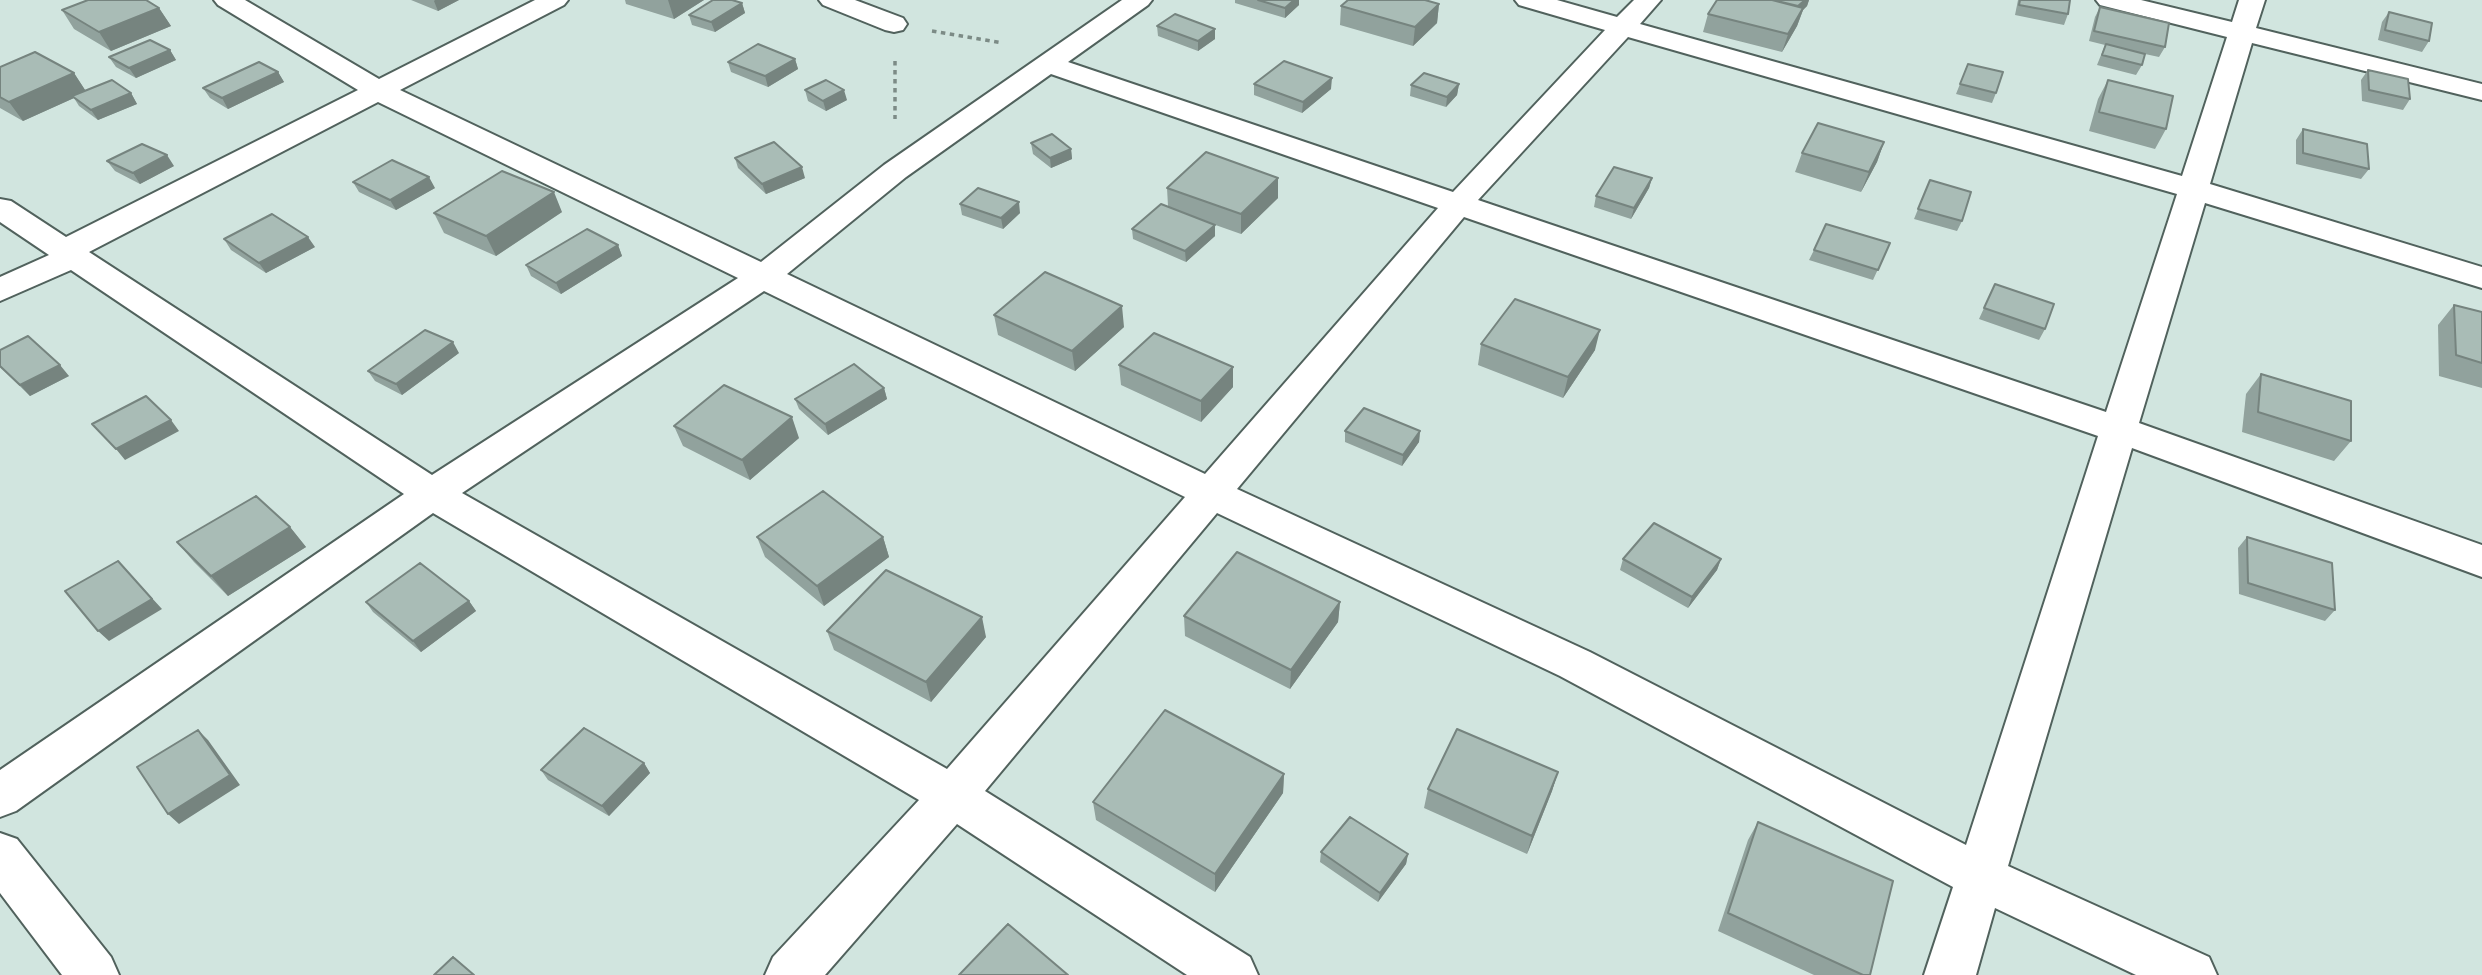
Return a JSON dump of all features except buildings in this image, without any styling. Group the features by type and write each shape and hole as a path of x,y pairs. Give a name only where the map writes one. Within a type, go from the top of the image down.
{"street":[{"path":"227,0 379,91 1211,493 1575,664 1980,877 2191,975"},
{"path":"0,290 555,0"},
{"path":"832,0 894,24"},
{"path":"0,796 432,494 764,276 895,171 1139,0"},
{"path":"1528,0 1636,13 2482,278"},
{"path":"2109,0 2247,16 2482,92"},
{"path":"791,975 953,796 1457,205 1636,13"},
{"path":"1950,975 2247,16"},
{"path":"1055,59 1457,205 2119,430 2482,561"},
{"path":"0,208 432,494 953,796 1232,975"},
{"path":"0,855 93,975"}],"path":[{"path":"895,171 894,24 1055,59"}]}
